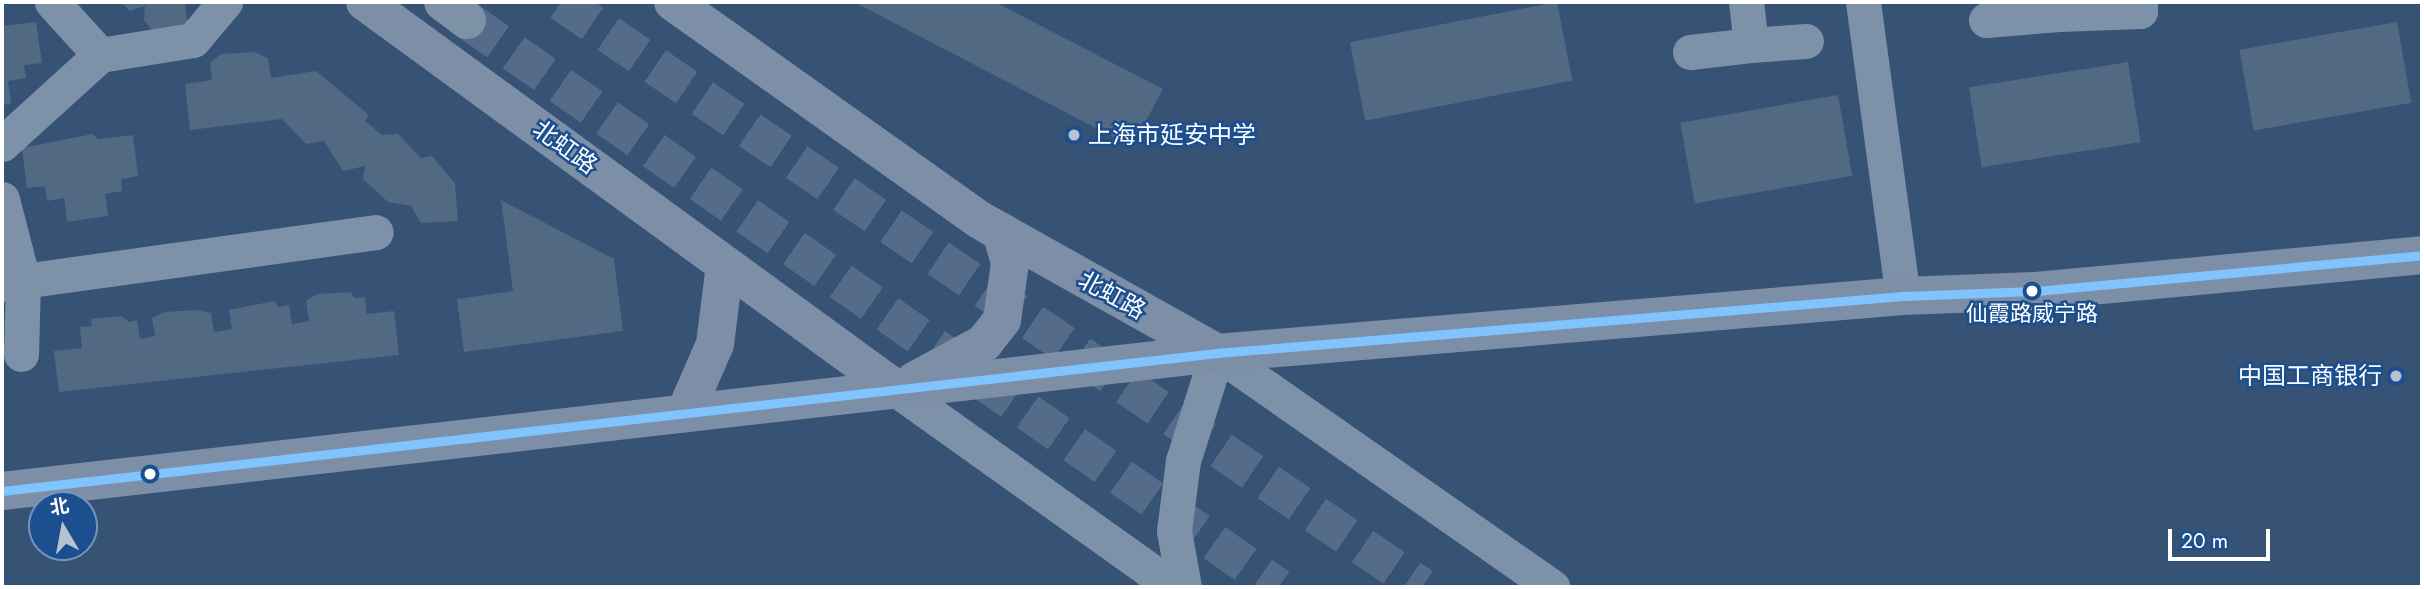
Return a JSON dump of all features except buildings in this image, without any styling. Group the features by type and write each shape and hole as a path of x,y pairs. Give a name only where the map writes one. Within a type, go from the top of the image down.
{"main road":[{"name":"北虹路","path":"365,2 897,390"},
{"name":"北虹路","path":"673,2 1001,232 1217,353"},
{"path":"897,390 985,343 1002,320 1010,262 1001,232"},
{"path":"2,491 1217,353 1903,296 2036,291 2422,255"},
{"path":"685,412 715,344 725,265"}],"street":[{"path":"52,2 100,55"},
{"path":"2,144 100,55 193,40 225,2"},
{"path":"1746,2 1751,45"},
{"path":"1863,2 1903,296"},
{"path":"1986,20 2057,8 2140,11 2140,2"},
{"path":"1690,52 1806,41"},
{"path":"2,199 21,354"},
{"path":"13,282 376,232"},
{"path":"1184,587 1174,531 1183,461 1217,353"},
{"name":"北虹路","path":"1217,353 1552,587"},
{"name":"北虹路","path":"897,390 1173,587"}],"tunnel":[{"path":"561,2 1422,587"},
{"path":"467,20 1278,587"}],"transit line":[{"path":"2,491 1217,353 1903,296 2036,291 2422,255"}],"place":[{"name":"上海市延安中学","path":"1074,135"},
{"name":"仙霞路威宁路","path":"2032,291"},
{"name":"中国工商银行","path":"2396,376"}]}
